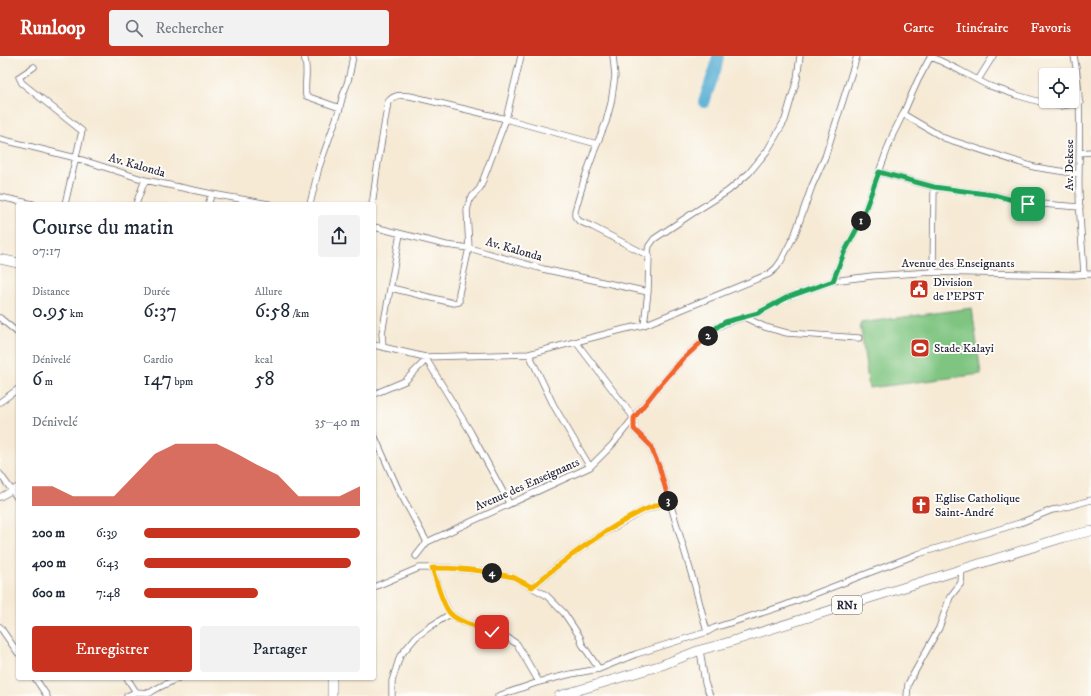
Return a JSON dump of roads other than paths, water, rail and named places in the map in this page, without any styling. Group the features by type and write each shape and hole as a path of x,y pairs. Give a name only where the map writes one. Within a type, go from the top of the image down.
{"highway":[{"path":"0,260 16,263"},
{"name":"RN1","path":"562,696 662,665 700,650 962,569 1091,531"},
{"path":"332,680 332,696"}],"street":[{"path":"304,56 307,69 306,96 340,108"},
{"path":"310,202 319,167 340,108 341,98 351,71 353,56"},
{"path":"391,288 449,302 459,302 459,293 469,248 467,210 470,199 480,188 506,119 521,56"},
{"path":"613,56 614,76 611,103 606,122 584,180 575,211 575,216 579,221 649,256"},
{"path":"644,325 648,292 649,246 654,239 728,191 749,173 768,151 785,120 796,79 800,56"},
{"path":"376,345 426,359 528,354 644,325 769,274 781,261 794,234 812,186 825,157 857,56"},
{"path":"833,281 844,253 861,221 893,134 904,114 930,56 987,85 1016,95 1061,106 1080,103"},
{"path":"978,80 993,56"},
{"name":"Av. Dekese","path":"1074,56 1080,103 1079,174 1084,274"},
{"path":"34,67 19,77 22,83 82,131 65,202"},
{"path":"372,202 388,102 392,97 400,95 410,96 506,119 597,144"},
{"path":"904,114 944,138 1034,167 1079,174"},
{"name":"Av. Kalonda","path":"0,139 76,158 145,180 258,202"},
{"path":"1079,153 1091,152"},
{"path":"879,172 934,187 994,195 1028,204 1080,207"},
{"path":"137,202 145,180"},
{"path":"933,272 934,187"},
{"path":"209,202 212,194"},
{"path":"0,197 24,202"},
{"name":"Av. Kalonda","path":"376,228 446,245 469,248 543,269 648,292"},
{"path":"383,347 382,333 400,234"},
{"name":"Avenue des Enseignants","path":"416,556 426,542 590,467 612,445 683,359 717,327 725,322 758,313 788,297 833,281 872,276 933,272 1075,275 1091,274"},
{"path":"744,317 765,327 787,333 859,338"},
{"path":"0,318 16,331"},
{"path":"576,342 634,418 634,429 650,445 659,466 695,586 707,632"},
{"path":"528,354 554,406 590,467"},
{"path":"376,393 405,382 426,359"},
{"path":"426,359 470,432 509,503"},
{"path":"0,402 16,390"},
{"path":"376,440 398,489 426,542"},
{"path":"0,474 15,488 0,497"},
{"path":"498,696 539,682 599,668 636,654 783,606 918,554 1020,523 1052,510 1091,500"},
{"path":"532,587 561,563 594,539 642,511 669,501"},
{"path":"376,586 419,568 449,568 481,571 513,577 546,595 564,613 580,637 582,644 599,668"},
{"path":"432,568 443,600 450,614 463,622 505,636 517,644 539,682"},
{"path":"907,696 908,684 939,628 950,597 961,582 962,569"},
{"path":"392,696 392,681 400,656 416,637 450,614"},
{"path":"0,627 16,650"},
{"path":"700,650 705,683 710,696"},
{"path":"36,680 47,696"},
{"path":"128,680 136,692"},
{"path":"127,696 136,692 150,693 157,687 174,680"}],"waterway":[{"path":"704,102 716,67 718,56"}],"place":[{"name":"Division de l'EPST","path":"919,289"},
{"name":"Stade Kalayi","path":"920,348"},
{"name":"Eglise Catholique Saint-André","path":"921,505"}]}
